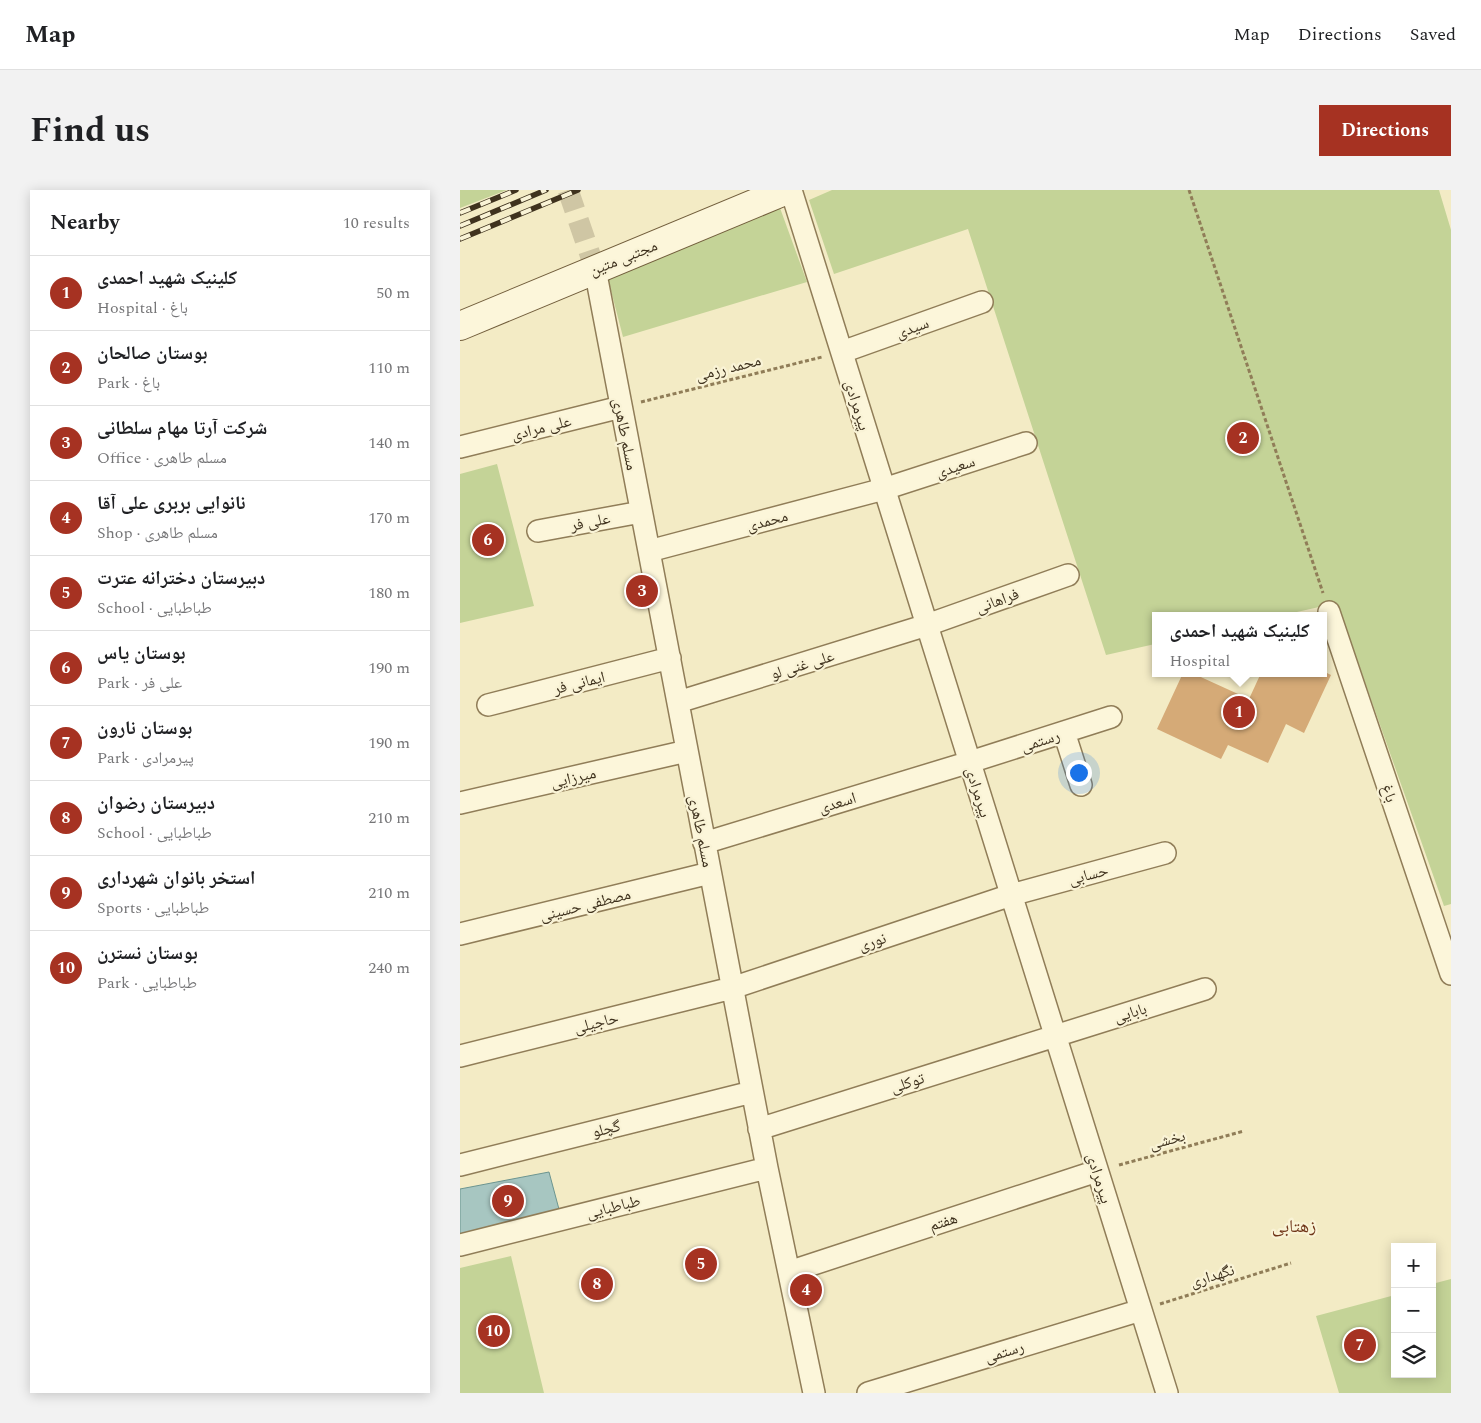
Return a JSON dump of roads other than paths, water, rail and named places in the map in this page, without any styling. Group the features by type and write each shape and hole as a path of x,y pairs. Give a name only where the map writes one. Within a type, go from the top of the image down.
{"street":[{"name":"مجتبی متین","path":"460,326 787,190"},
{"name":"پیرمرادی","path":"791,190 1167,1393"},
{"name":"مسلم طاهری","path":"595,269 766,1168 814,1393"},
{"name":"سیدی","path":"842,352 982,302"},
{"name":"علی مرادی","path":"460,447 621,407"},
{"name":"سعیدی","path":"884,489 1026,443"},
{"name":"محمدی","path":"649,551 884,489"},
{"name":"علی فر","path":"538,531 641,512"},
{"name":"فراهانی","path":"927,625 1068,575"},
{"name":"باغ","path":"1329,612 1451,974"},
{"name":"علی غنی لو","path":"678,702 927,625"},
{"name":"ایمانی فر","path":"488,705 670,658"},
{"name":"رستمی","path":"970,762 1111,717"},
{"path":"1064,732 1082,785"},
{"name":"میرزایی","path":"460,804 687,751"},
{"name":"اسعدی","path":"704,843 970,762"},
{"name":"حسابی","path":"1011,895 1166,853"},
{"name":"مصطفی حسینی","path":"460,934 710,873"},
{"name":"نوری","path":"732,988 1011,895"},
{"name":"حاجیلی","path":"460,1056 732,988"},
{"name":"بابایی","path":"1055,1035 1205,988"},
{"name":"توکلی","path":"759,1129 1055,1035"},
{"name":"گچلو","path":"460,1164 752,1092"},
{"name":"طباطبایی","path":"460,1245 766,1168"},
{"name":"هفتم","path":"788,1272 1097,1170"},
{"name":"رستمی","path":"868,1393 1141,1310"}],"water":[{"path":"549,1172 560,1213 460,1234 460,1189"}],"tunnel":[{"path":"568,190 595,269"}],"railway":[{"path":"460,213 516,190"},
{"path":"460,226 546,190"},
{"path":"460,239 578,190"}],"place":[{"name":"بوستان صالحان","path":"1243,438"},
{"name":"بوستان یاس","path":"488,540"},
{"name":"شرکت آرتا مهام سلطانی","path":"642,591"},
{"name":"کلینیک شهید احمدی","path":"1239,712"},
{"name":"استخر بانوان شهرداری","path":"508,1201"},
{"name":"دبیرستان دخترانه عترت","path":"701,1264"},
{"name":"دبیرستان رضوان","path":"597,1284"},
{"name":"نانوایی بربری علی آقا","path":"806,1290"},
{"name":"بوستان نسترن","path":"494,1331"},
{"name":"بوستان نارون","path":"1360,1345"}],"district":[{"name":"زهتابی","path":"1294,1226"}]}
